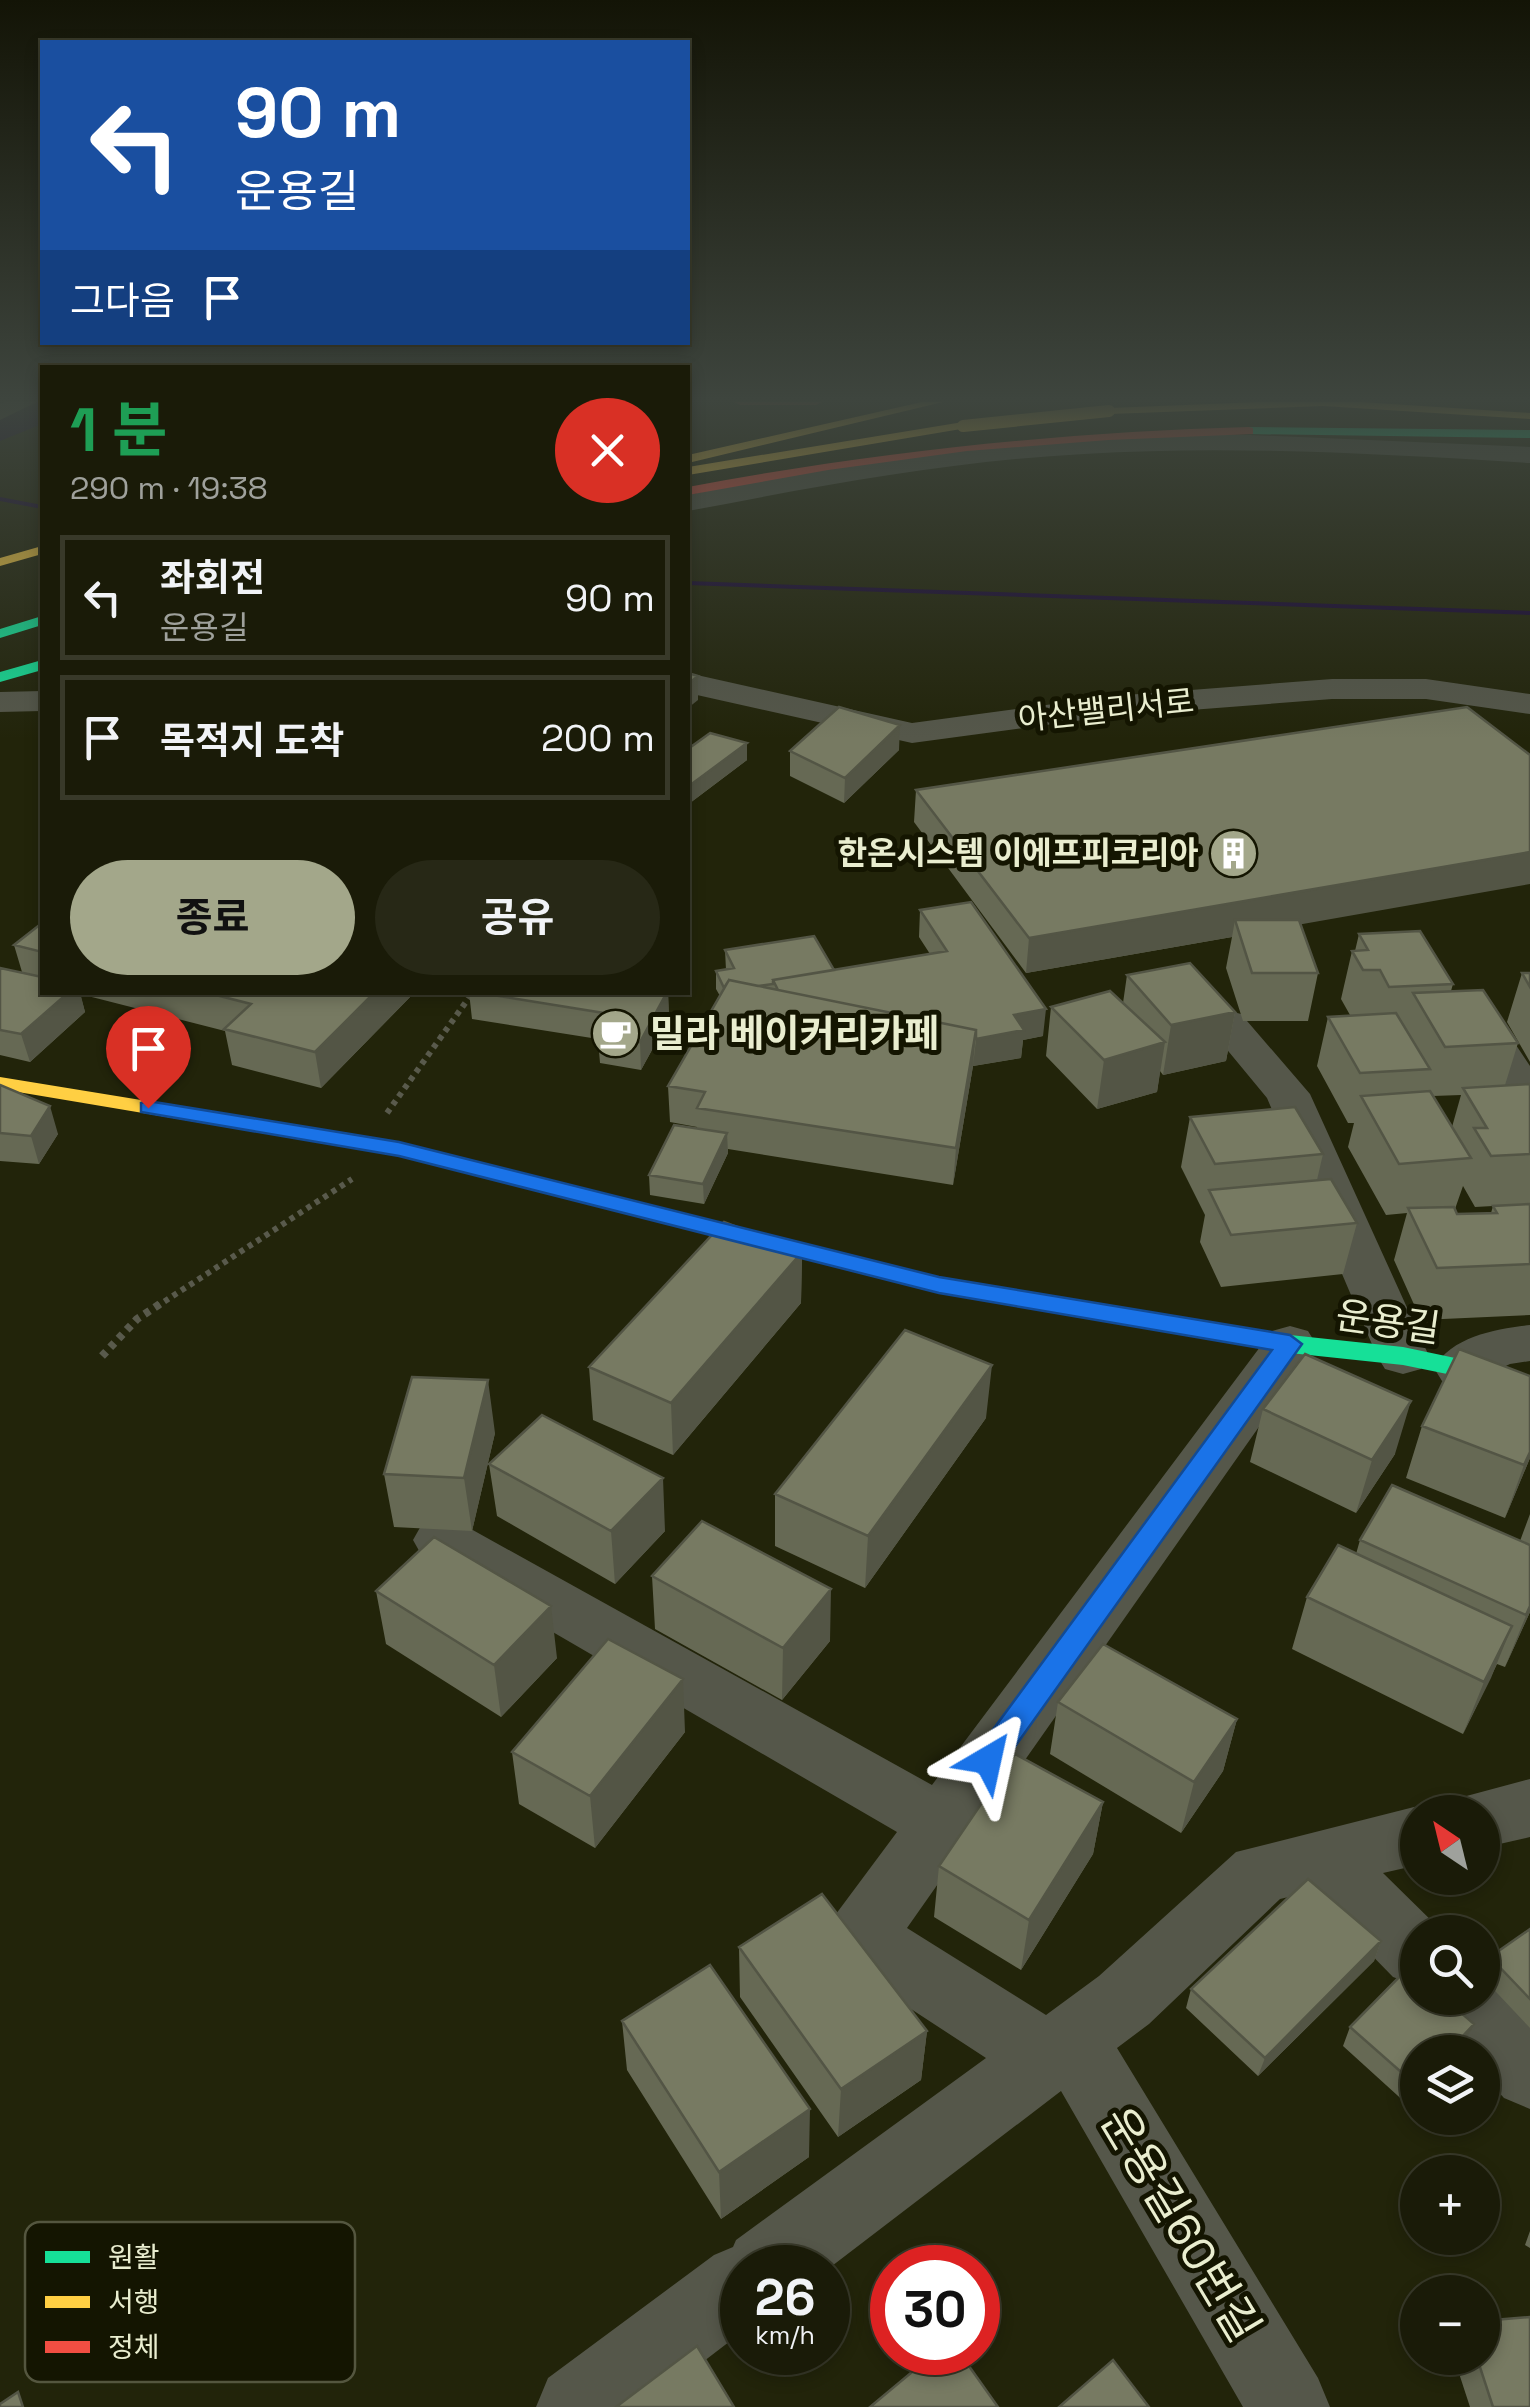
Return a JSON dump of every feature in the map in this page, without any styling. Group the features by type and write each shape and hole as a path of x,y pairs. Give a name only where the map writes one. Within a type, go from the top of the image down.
{"main road":[{"path":"0,565 40,555"},
{"path":"0,618 40,605"},
{"path":"0,634 40,621"},
{"path":"0,677 40,666"},
{"name":"운용길","path":"0,1084 366,1142 939,1285 1290,1344 1403,1356 1460,1368 1530,1392"}],"street":[{"name":"아산밸리서로","path":"690,683 912,733 1113,706 1332,689 1426,688 1530,704"},
{"path":"0,702 40,701"},
{"path":"1465,999 1530,1100"},
{"path":"1226,1023 1288,1094 1403,1356"},
{"path":"1460,1368 1499,1347 1530,1343"},
{"path":"1059,2048 860,1937 1290,1344"},
{"path":"442,1540 942,1824"},
{"path":"1500,1815 1530,1808"},
{"path":"795,2245 1124,2000 1260,1874 1400,1839"},
{"path":"1320,1858 1400,1936"},
{"path":"1477,2015 1530,2073"},
{"name":"운용길60번길","path":"1059,2048 1289,2407"},
{"path":"577,2407 720,2300"}],"path":[{"path":"366,1142 471,995"},
{"path":"102,1356 136,1319 399,1149"}],"building":[{"path":"839,707 900,725 845,778 790,751"},
{"name":"한온시스템 이에프피코리아","path":"1467,707 1530,755 1530,852 1029,938 916,790"},
{"path":"710,733 747,743 690,785 690,748"},
{"path":"971,902 1046,1009 1014,1015 1024,1030 976,1039 976,1030 778,990 773,980 947,951 920,910"},
{"path":"1235,920 1299,920 1318,973 1252,973"},
{"path":"40,925 40,952 14,945"},
{"path":"1420,931 1453,984 1389,987 1380,970 1363,970 1352,951 1368,950 1359,934"},
{"path":"814,936 834,970 758,986 729,980 724,988 716,971 734,968 725,950"},
{"path":"1190,963 1235,1012 1171,1025 1127,975"},
{"path":"0,968 40,977 40,995 66,995 21,1034 0,1030"},
{"path":"729,980 976,1030 956,1148 697,1108 705,1092 668,1086"},
{"path":"1483,990 1518,1043 1445,1047 1413,993"},
{"path":"1110,991 1165,1042 1104,1060 1051,1007"},
{"path":"216,995 372,995 315,1052 224,1029 251,1004"},
{"path":"493,995 665,995 640,1042 598,1035 610,1014"},
{"path":"1396,1013 1430,1069 1360,1073 1328,1017"},
{"path":"1530,1084 1530,1154 1491,1156 1474,1128 1487,1128 1463,1088"},
{"path":"0,1085 50,1106 31,1136 0,1133"},
{"path":"1430,1091 1471,1158 1399,1164 1361,1096"},
{"path":"1295,1107 1323,1154 1215,1164 1190,1117"},
{"path":"674,1125 727,1133 703,1184 649,1175"},
{"path":"1331,1179 1357,1223 1231,1235 1209,1190"},
{"path":"1530,1204 1530,1264 1437,1268 1408,1208 1454,1207 1457,1214 1497,1213 1493,1206"},
{"path":"724,1222 802,1252 671,1403 589,1367"},
{"path":"905,1330 992,1365 868,1536 775,1494"},
{"path":"1459,1349 1530,1376 1530,1452 1524,1465 1422,1426"},
{"path":"1305,1354 1411,1401 1372,1460 1263,1409"},
{"path":"412,1377 488,1380 464,1478 384,1474"},
{"path":"542,1415 663,1478 611,1531 489,1464"},
{"path":"1392,1485 1530,1545 1530,1606 1526,1615 1360,1540"},
{"path":"702,1521 831,1589 783,1648 652,1576"},
{"path":"434,1537 551,1606 494,1665 376,1591"},
{"path":"1338,1545 1512,1626 1484,1682 1307,1597"},
{"path":"608,1639 683,1679 590,1796 512,1752"},
{"path":"1103,1644 1237,1719 1194,1782 1058,1702"},
{"path":"1015,1754 1103,1802 1029,1920 939,1866"},
{"path":"1308,1879 1381,1941 1265,2058 1191,1989"},
{"path":"822,1894 927,2031 841,2089 739,1947"},
{"path":"1530,1929 1530,1999 1500,1968 1500,1950"},
{"path":"710,1965 810,2109 719,2172 622,2021"},
{"path":"1400,1976 1400,2015 1464,2015 1474,2024 1464,2035 1400,2035 1400,2071 1350,2027"},
{"path":"1530,2317 1530,2407 1493,2407 1483,2375 1500,2375 1500,2320"},
{"path":"697,2346 734,2407 616,2407"},
{"path":"1113,2360 1149,2407 1059,2407"},
{"path":"908,2375 975,2375 998,2407 870,2407"},
{"path":"18,2392 23,2407 0,2407 0,2404"}],"waterway":[{"path":"690,583 1530,613"}],"traffic: fast":[{"path":"0,634 40,621"},
{"path":"0,677 40,666"},
{"path":"878,1270 939,1285 1290,1344 1403,1356 1460,1368 1530,1392"}],"traffic: slow":[{"path":"0,562 40,551"},
{"path":"0,1083 399,1149 520,1180"}],"traffic: jam":[{"path":"520,1180 878,1270"}],"place":[{"name":"한온시스템 이에프피코리아","path":"1234,853"},
{"name":"밀라 베이커리카페","path":"615,1034"}],"route":[{"path":"148,1108 399,1149 939,1285 1290,1344 988,1760"}]}
